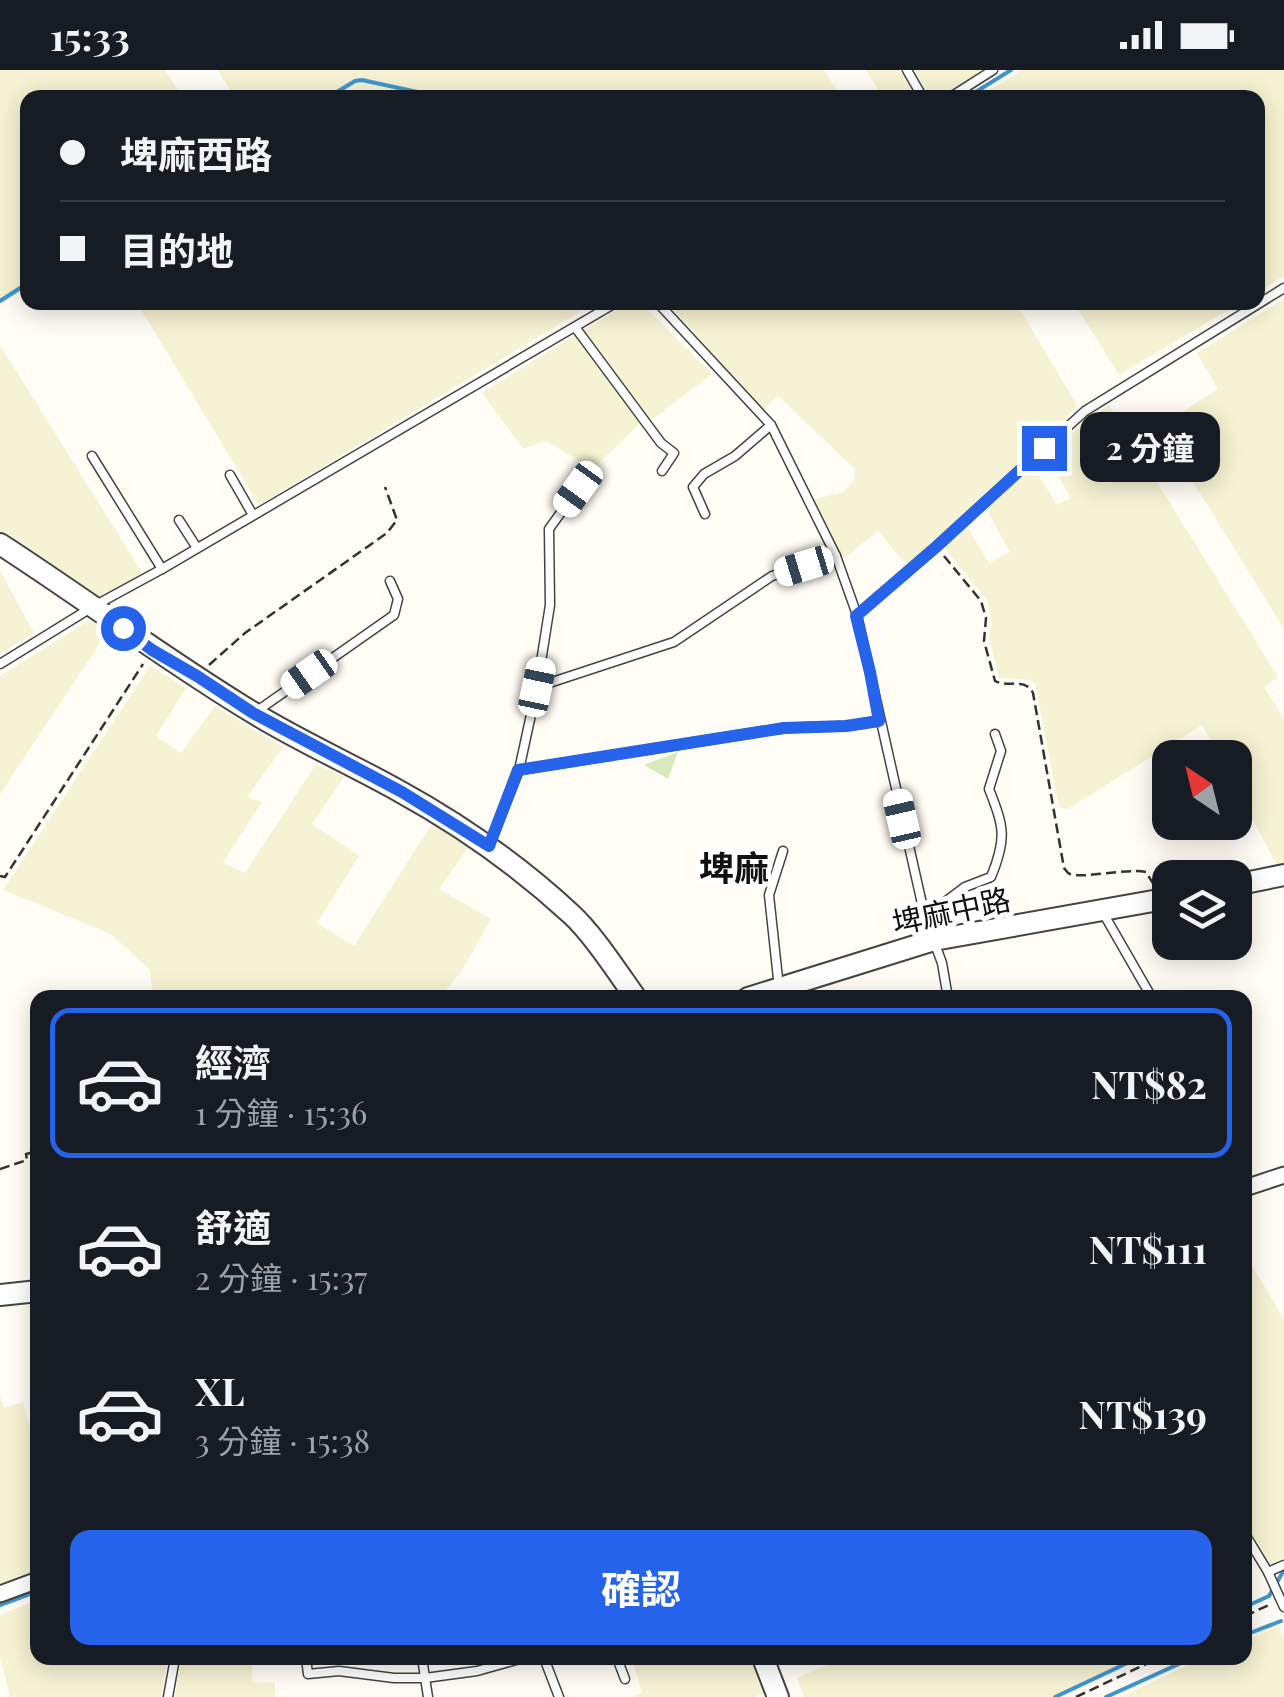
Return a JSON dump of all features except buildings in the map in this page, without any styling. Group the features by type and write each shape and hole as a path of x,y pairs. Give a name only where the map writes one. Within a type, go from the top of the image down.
{"street":[{"path":"0,544 152,650 253,713 402,792 489,846 574,916 630,990"},
{"path":"1252,882 1284,875"},
{"name":"埤麻中路","path":"772,990 934,940 1152,901"},
{"path":"1252,1186 1284,1176"},
{"path":"0,1295 30,1292"},
{"path":"0,1594 30,1583"},
{"path":"766,1665 778,1697"}],"lane":[{"path":"962,90 993,70"},
{"path":"0,664 604,310"},
{"path":"664,310 772,426 836,556 856,616 925,917 942,963 947,990"},
{"path":"856,616 1085,411 1248,310"},
{"path":"575,327 661,443 674,453 662,471"},
{"path":"706,514 692,487 704,474 772,426"},
{"path":"92,456 162,569"},
{"path":"230,474 253,515"},
{"path":"489,846 518,770 537,687 550,606 549,528 578,489"},
{"path":"179,520 197,548"},
{"path":"537,687 674,642 772,576 836,556"},
{"path":"253,713 394,615 398,600 390,581"},
{"path":"518,770 784,728 879,721"},
{"path":"925,917 965,888 991,877 997,862 1004,826 989,789 1001,751 996,734"},
{"path":"778,988 769,896 783,851"},
{"path":"1102,911 1147,990"},
{"path":"1252,1546 1281,1600"},
{"path":"1268,1572 1284,1565"},
{"path":"168,1697 174,1665"},
{"path":"307,1665 308,1674 339,1671 394,1678 425,1678 499,1665"},
{"path":"423,1665 428,1697"},
{"path":"547,1665 558,1697"},
{"path":"620,1665 625,1679"}],"path":[{"path":"197,676 244,632 387,533 397,520 385,486"},
{"path":"936,547 981,600 986,618 984,641 995,681 1024,684 1034,693 1064,868 1070,874 1136,870 1146,872 1152,881"},
{"path":"0,876 5,877 152,650"},
{"path":"0,1169 28,1160 26,1154 30,1153"},
{"path":"1252,1613 1281,1600"},
{"path":"1076,1697 1143,1665"}],"shaded area":[{"path":"0,70 165,70 178,90 20,90 20,292 0,305"},
{"path":"218,70 824,70 837,90 230,90"},
{"path":"866,70 899,70 912,90 879,90"},
{"path":"914,70 981,70 951,90 925,90"},
{"path":"1022,70 1284,70 1284,276 1265,288 1265,90 989,90"},
{"path":"1284,299 1284,629 1159,427 1218,389 1197,353"},
{"path":"141,310 580,310 581,311 259,505"},
{"path":"617,310 648,310 712,374 650,421 584,330"},
{"path":"674,310 1020,310 1077,405 907,566 878,531 843,559 811,500 844,492 855,478 855,469 778,396 763,410"},
{"path":"1078,310 1228,310 1119,375"},
{"path":"575,335 641,422 593,469 546,441 523,449 482,393"},
{"path":"0,345 143,574 97,604 0,539"},
{"path":"1109,405 1278,677 1264,687 1284,719 1284,868 1279,869 1252,818 1252,740 1210,740 1202,725 1178,740 1152,740 1152,756 1068,809 1059,807 1035,683 999,678 989,636 992,624 987,600 944,547 968,528 989,563 1010,552 986,509 1033,466 1057,505 1071,498 1045,454"},
{"path":"0,571 34,633 0,654"},
{"path":"90,620 108,631 0,794 0,676"},
{"path":"150,666 186,688 156,736 181,753 215,706 283,747 247,797 262,802 223,862 245,873 316,764 344,777 312,824 359,856 317,923 354,946 433,822 470,845 439,889 491,919 461,972 446,990 152,990 150,970 111,934 3,890"},
{"path":"1252,1266 1284,1319 1284,1558 1270,1564 1252,1534"},
{"path":"0,1394 4,1408 23,1402 30,1426 30,1577 0,1588"},
{"path":"30,1603 30,1665 166,1665 161,1697 10,1697 0,1656 0,1615"},
{"path":"1279,1626 1284,1639 1284,1697 1121,1697 1188,1665 1252,1665 1252,1637"},
{"path":"180,1665 252,1665 252,1682 275,1683 275,1697 175,1697"},
{"path":"634,1665 756,1665 768,1691 755,1697 633,1697 642,1693"},
{"path":"828,1665 1120,1665 1053,1697 804,1697 797,1678"}],"green space":[{"path":"678,752 668,779 644,765"}],"waterway":[{"path":"979,90 1011,70"},
{"path":"340,90 362,80 408,90"},
{"path":"0,301 20,288"},
{"path":"1252,1604 1269,1596 1284,1570"},
{"path":"0,1605 30,1594"},
{"path":"1252,1632 1281,1621"},
{"path":"1055,1697 1123,1665"},
{"path":"1106,1697 1177,1665"}],"district":[{"name":"埤麻","path":"734,866"}],"route":[{"path":"123,628 253,713 402,792 489,846 518,770 784,728 879,721 856,616 1044,448"}]}
